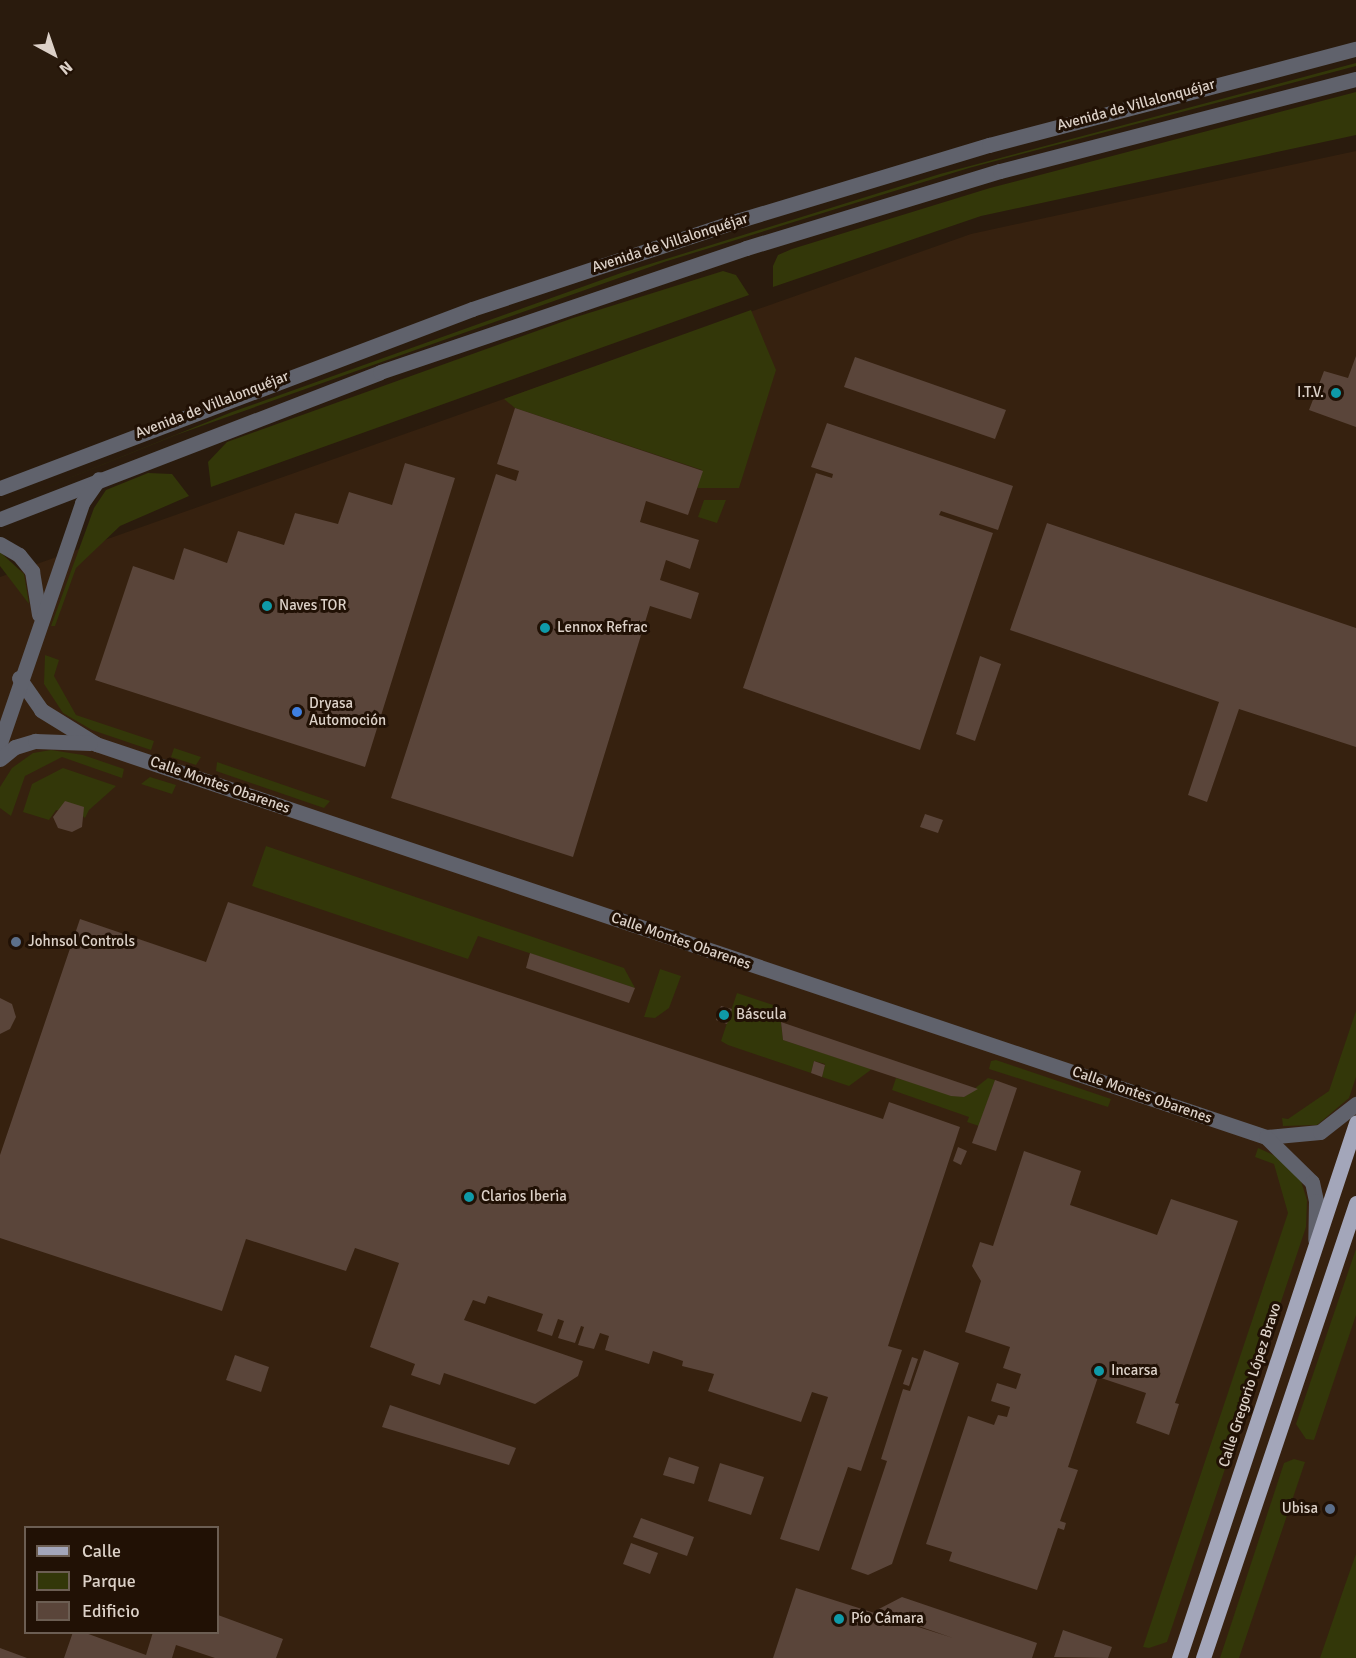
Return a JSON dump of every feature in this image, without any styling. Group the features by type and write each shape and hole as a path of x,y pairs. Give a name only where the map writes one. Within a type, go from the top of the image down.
{"main road":[{"name":"Calle Gregorio López Bravo","path":"1179,1658 1356,1123"},
{"path":"1203,1658 1356,1203"}],"street":[{"name":"Avenida de Villalonquéjar","path":"0,488 365,347 718,227 989,145 1356,49"},
{"name":"Avenida de Villalonquéjar","path":"0,519 380,372 788,235 1000,171 1356,79"},
{"path":"0,743 19,678 82,503 99,479"},
{"path":"0,544 19,555 32,571 40,619"},
{"name":"Calle Montes Obarenes","path":"19,678 41,710 96,744 1266,1137 1320,1132 1356,1104"},
{"name":"Calle Montes Obarenes","path":"0,759 15,747 35,741 96,744"},
{"name":"Calle Montes Obarenes","path":"1266,1137 1312,1182 1316,1201 1315,1244"}],"shaded area":[{"path":"1356,151 1356,1658 0,1658 0,577 971,234"}],"green space":[{"path":"1356,63 1356,66 969,168 664,262 176,435 0,506 232,412 621,273 940,174"},
{"path":"1356,92 1356,135 981,216 773,287 773,266 778,255 792,249 990,188"},
{"path":"723,271 736,275 749,295 211,487 208,462 227,442 573,318"},
{"path":"751,310 776,370 739,488 697,488 702,470 515,408 504,399"},
{"path":"148,473 172,474 189,496 120,526 76,568 55,626 51,626 94,508 106,490"},
{"path":"704,500 726,500 717,523 698,517"},
{"path":"0,552 24,574 29,604 0,566"},
{"path":"45,655 59,660 54,676 76,715 154,741 151,750 92,730 63,713 44,684"},
{"path":"174,748 201,757 196,765 171,757"},
{"path":"51,750 83,755 124,769 122,778 62,757 25,776 11,816 0,808 0,787 12,768 33,753"},
{"path":"217,762 330,801 324,808 216,771"},
{"path":"63,768 116,786 89,810 85,818 65,801 61,811 56,810 49,820 23,812 32,784"},
{"path":"150,777 176,785 172,794 141,784"},
{"path":"266,846 624,968 635,988 478,936 468,959 252,886"},
{"path":"660,969 681,976 669,1008 655,1018 644,1017"},
{"path":"737,993 779,1007 783,1040 872,1069 849,1086 822,1077 825,1064 814,1061 811,1073 728,1045 721,1041"},
{"path":"1356,1011 1356,1077 1349,1098 1317,1125 1283,1126 1282,1118 1288,1119 1329,1091"},
{"path":"996,1060 1111,1099 1108,1107 989,1069 991,1061"},
{"path":"896,1078 964,1097 988,1078 995,1080 979,1126 967,1122 969,1117 892,1090"},
{"path":"1258,1148 1278,1157 1301,1181 1307,1200 1306,1227 1167,1642 1149,1648 1143,1647 1288,1213 1274,1164 1255,1157"},
{"path":"1356,1249 1356,1315 1314,1440 1306,1439 1296,1424"},
{"path":"1294,1459 1305,1462 1239,1658 1220,1658 1284,1463"},
{"path":"1356,1554 1356,1658 1320,1658 1345,1585"}],"building":[{"name":"I.T.V.","path":"1356,356 1356,427 1309,410 1324,371 1348,378"},
{"path":"855,357 1006,410 995,439 844,387"},
{"name":"Lennox Refrac","path":"515,408 703,471 688,515 646,501 640,522 699,540 690,569 666,560 660,580 699,593 691,619 650,606 573,857 391,798 496,474 516,481 519,471 497,464"},
{"path":"827,423 1013,486 998,530 941,511 939,515 993,533 920,750 743,688 816,473 832,478 833,474 811,467"},
{"name":"Naves TOR","path":"405,463 455,478 365,767 95,680 133,566 174,580 184,548 227,563 238,531 284,545 295,513 338,524 349,492 392,505"},
{"path":"1047,523 1356,628 1356,747 1239,709 1207,802 1188,795 1219,702 1010,630"},
{"path":"980,656 1001,664 975,741 956,734"},
{"path":"65,801 84,807 82,827 72,832 58,828 53,817"},
{"path":"925,814 943,820 938,833 920,827"},
{"name":"Clarios Iberia","path":"228,902 883,1119 889,1102 960,1127 888,1346 902,1350 861,1471 848,1467 819,1551 780,1539 828,1397 812,1392 801,1422 708,1391 714,1374 682,1366 683,1361 653,1351 649,1364 605,1350 609,1336 600,1333 594,1349 578,1345 584,1327 581,1326 575,1343 558,1338 564,1321 558,1319 552,1336 537,1331 543,1314 488,1296 485,1304 473,1300 464,1320 583,1361 578,1376 535,1404 444,1373 440,1385 411,1375 415,1364 370,1347 399,1263 355,1248 346,1271 246,1239 222,1311 0,1238 0,1155 80,919 206,962"},
{"path":"530,953 635,988 629,1003 526,968"},
{"path":"0,998 12,1004 16,1017 10,1029 0,1034"},
{"name":"Báscula","path":"721,1006 732,1009 727,1024 716,1020"},
{"path":"781,1022 978,1089 964,1097 951,1096 783,1040"},
{"path":"814,1061 825,1065 822,1077 811,1073"},
{"path":"995,1080 1017,1088 996,1151 972,1143"},
{"path":"958,1147 967,1151 961,1165 953,1161"},
{"name":"Incarsa","path":"1024,1151 1081,1171 1070,1205 1157,1235 1171,1199 1238,1221 1175,1403 1179,1404 1169,1435 1136,1423 1146,1393 1098,1377 1068,1467 1078,1470 1060,1521 1066,1523 1064,1530 1058,1528 1037,1590 949,1561 952,1552 926,1544 968,1416 994,1425 998,1415 1007,1417 1010,1407 991,1401 997,1383 1016,1389 1021,1374 1003,1368 1010,1347 965,1332 981,1281 972,1266 980,1242 993,1246"},
{"path":"924,1350 959,1363 892,1564 868,1575 851,1569 887,1461 881,1459 903,1389 910,1391"},
{"path":"235,1355 269,1367 261,1392 226,1380"},
{"path":"912,1357 918,1359 909,1386 903,1384"},
{"path":"390,1405 516,1448 509,1465 382,1427"},
{"path":"669,1457 699,1467 694,1484 663,1475"},
{"path":"720,1463 764,1477 751,1515 708,1501"},
{"path":"641,1518 694,1537 687,1556 633,1537"},
{"path":"631,1543 658,1553 650,1574 623,1564"},
{"name":"Pío Cámara","path":"796,1588 953,1638 875,1611 902,1597 1037,1643 1032,1658 773,1658"},
{"path":"219,1615 283,1639 276,1658 215,1658 176,1645 172,1658 64,1658 72,1634 88,1634 146,1655 152,1634 219,1634"},
{"path":"1063,1630 1112,1647 1108,1658 1054,1657"},
{"path":"0,1648 27,1658 0,1658"}],"place":[{"name":"I.T.V.","path":"1336,393"},
{"name":"Naves TOR","path":"267,606"},
{"name":"Lennox Refrac","path":"545,628"},
{"name":"Dryasa Automoción","path":"297,712"},
{"name":"Johnsol Controls","path":"16,942"},
{"name":"Báscula","path":"724,1015"},
{"name":"Clarios Iberia","path":"469,1197"},
{"name":"Incarsa","path":"1099,1371"},
{"name":"Ubisa","path":"1330,1509"},
{"name":"Pío Cámara","path":"839,1619"}]}
